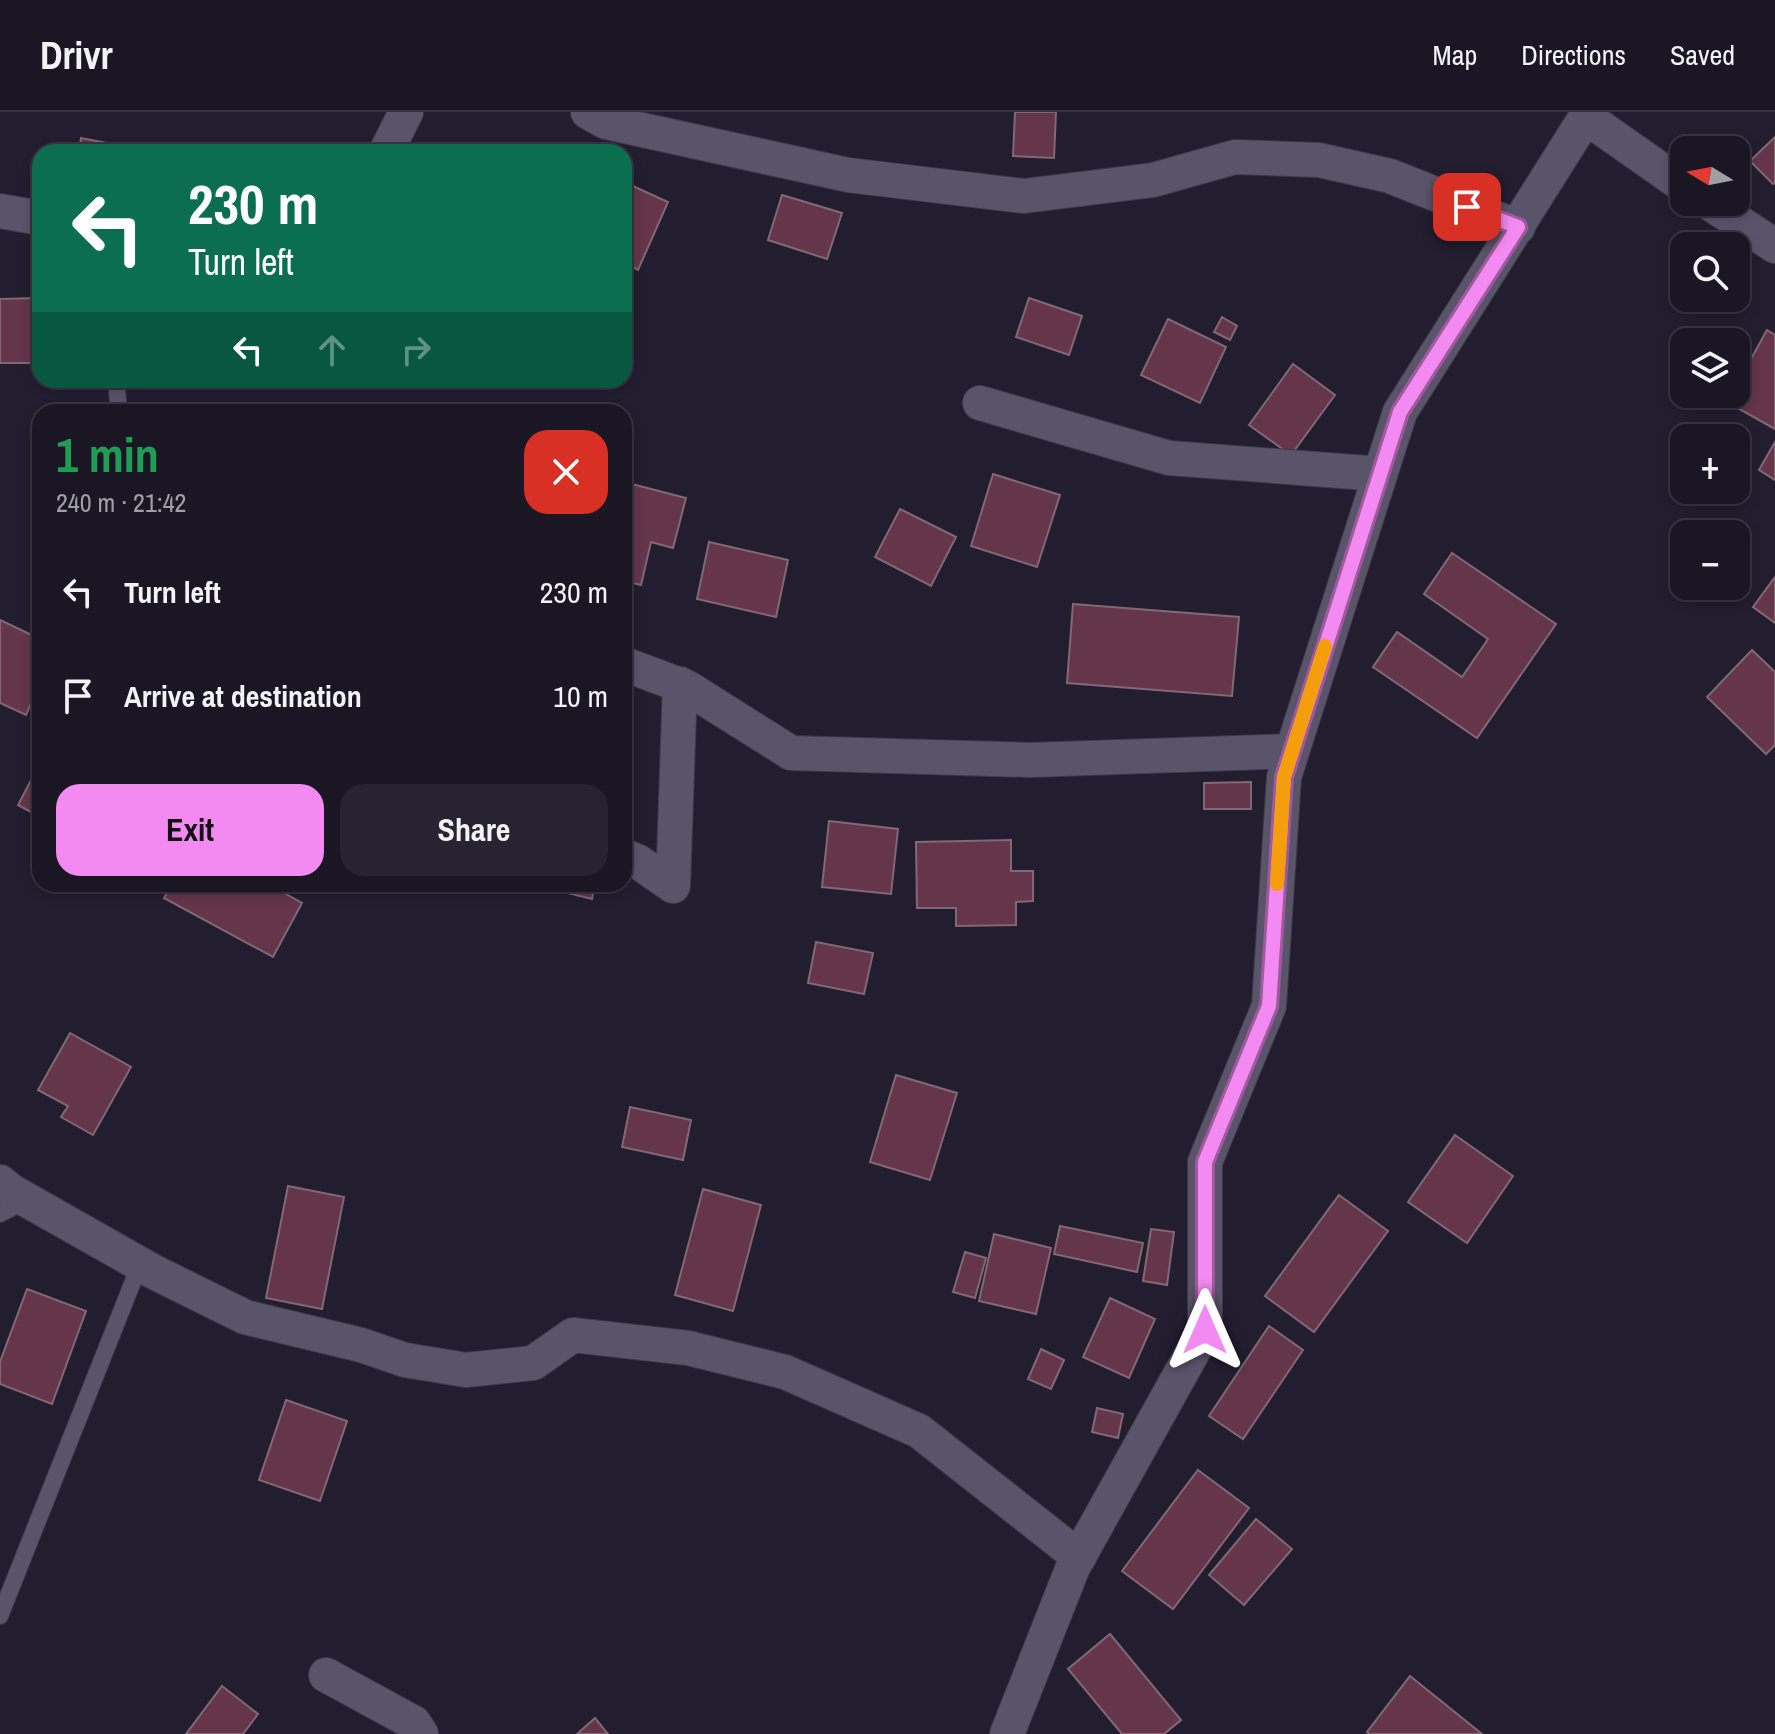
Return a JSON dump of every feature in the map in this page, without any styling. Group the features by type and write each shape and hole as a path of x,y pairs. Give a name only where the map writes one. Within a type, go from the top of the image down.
{"street":[{"path":"390,144 406,112"},
{"path":"588,112 606,122 848,175 1024,196 1153,180 1235,157 1319,160 1390,176 1518,227"},
{"path":"1007,1734 1079,1557 1205,1330 1205,1162 1269,1006 1284,777 1400,412 1588,115 1670,176"},
{"path":"0,211 32,217"},
{"path":"1729,216 1775,246"},
{"path":"980,403 1169,458 1380,474"},
{"path":"632,667 680,684 791,753 1031,760 1292,751"},
{"path":"632,859 673,886 680,684"},
{"path":"9,1199 245,1317 361,1345 405,1360 466,1370 533,1363 573,1335 688,1348 785,1372 919,1431 1079,1557"},
{"path":"326,1675 414,1723 421,1734"}],"lane":[{"path":"0,1616 140,1264"}],"building":[{"path":"1015,112 1056,112 1054,158 1013,156"},
{"path":"1775,137 1775,183 1750,161"},
{"path":"81,138 112,144 80,144"},
{"path":"632,186 668,202 638,270 632,267"},
{"path":"782,195 842,213 827,259 768,240"},
{"path":"32,298 32,363 0,363 0,299"},
{"path":"1029,298 1082,316 1069,355 1016,337"},
{"path":"1222,317 1237,326 1230,340 1214,332"},
{"path":"1168,319 1226,347 1200,403 1141,375"},
{"path":"1767,330 1775,335 1775,429 1738,408 1750,408 1750,361"},
{"path":"1293,364 1335,395 1291,455 1249,425"},
{"path":"1775,442 1775,480 1759,470"},
{"path":"993,474 1060,495 1037,567 971,546"},
{"path":"632,484 686,498 673,548 651,542 641,585 632,583"},
{"path":"900,509 956,537 931,586 875,557"},
{"path":"709,542 788,560 776,617 697,599"},
{"path":"1452,553 1556,624 1477,738 1373,667 1397,632 1462,677 1488,639 1424,594"},
{"path":"1775,577 1775,623 1753,607"},
{"path":"1073,604 1239,617 1232,696 1067,683"},
{"path":"0,620 32,635 32,701 26,715 0,703"},
{"path":"1752,650 1775,672 1775,745 1766,754 1707,697"},
{"path":"32,778 32,813 18,805"},
{"path":"1251,782 1251,809 1204,809 1204,783"},
{"path":"829,821 898,829 891,894 822,887"},
{"path":"1011,840 1011,871 1033,871 1033,901 1016,902 1016,925 956,926 956,908 917,908 916,842"},
{"path":"167,892 282,892 302,903 273,957 164,898"},
{"path":"564,892 593,892 592,899"},
{"path":"816,942 873,953 864,994 808,983"},
{"path":"70,1033 131,1067 93,1135 61,1117 68,1106 38,1090"},
{"path":"896,1075 957,1093 930,1180 870,1162"},
{"path":"630,1107 691,1120 683,1160 622,1147"},
{"path":"1455,1135 1513,1176 1467,1243 1408,1202"},
{"path":"288,1186 344,1197 322,1309 266,1298"},
{"path":"703,1189 761,1205 733,1311 675,1295"},
{"path":"1339,1195 1388,1231 1314,1332 1265,1296"},
{"path":"1060,1226 1143,1243 1137,1272 1054,1254"},
{"path":"1151,1229 1174,1232 1167,1285 1143,1281"},
{"path":"994,1234 1051,1248 1036,1314 979,1301"},
{"path":"965,1252 986,1258 975,1298 953,1292"},
{"path":"27,1289 86,1311 52,1404 0,1384 0,1362"},
{"path":"1110,1298 1155,1319 1129,1378 1083,1357"},
{"path":"1269,1326 1303,1350 1243,1439 1209,1416"},
{"path":"1041,1349 1064,1360 1051,1389 1028,1379"},
{"path":"286,1400 347,1421 320,1501 259,1480"},
{"path":"1097,1408 1123,1414 1118,1438 1092,1432"},
{"path":"1198,1470 1249,1508 1173,1609 1122,1571"},
{"path":"1256,1519 1292,1549 1244,1605 1209,1575"},
{"path":"1110,1634 1181,1720 1164,1734 1122,1734 1068,1669"},
{"path":"1410,1676 1482,1734 1367,1732"},
{"path":"222,1686 258,1714 243,1734 186,1734"},
{"path":"595,1718 608,1734 577,1734"}],"slow traffic":[{"path":"1277,884 1284,777 1325,646"}],"route":[{"path":"1205,1330 1205,1162 1269,1006 1284,777 1400,412 1518,227 1467,207"}]}
